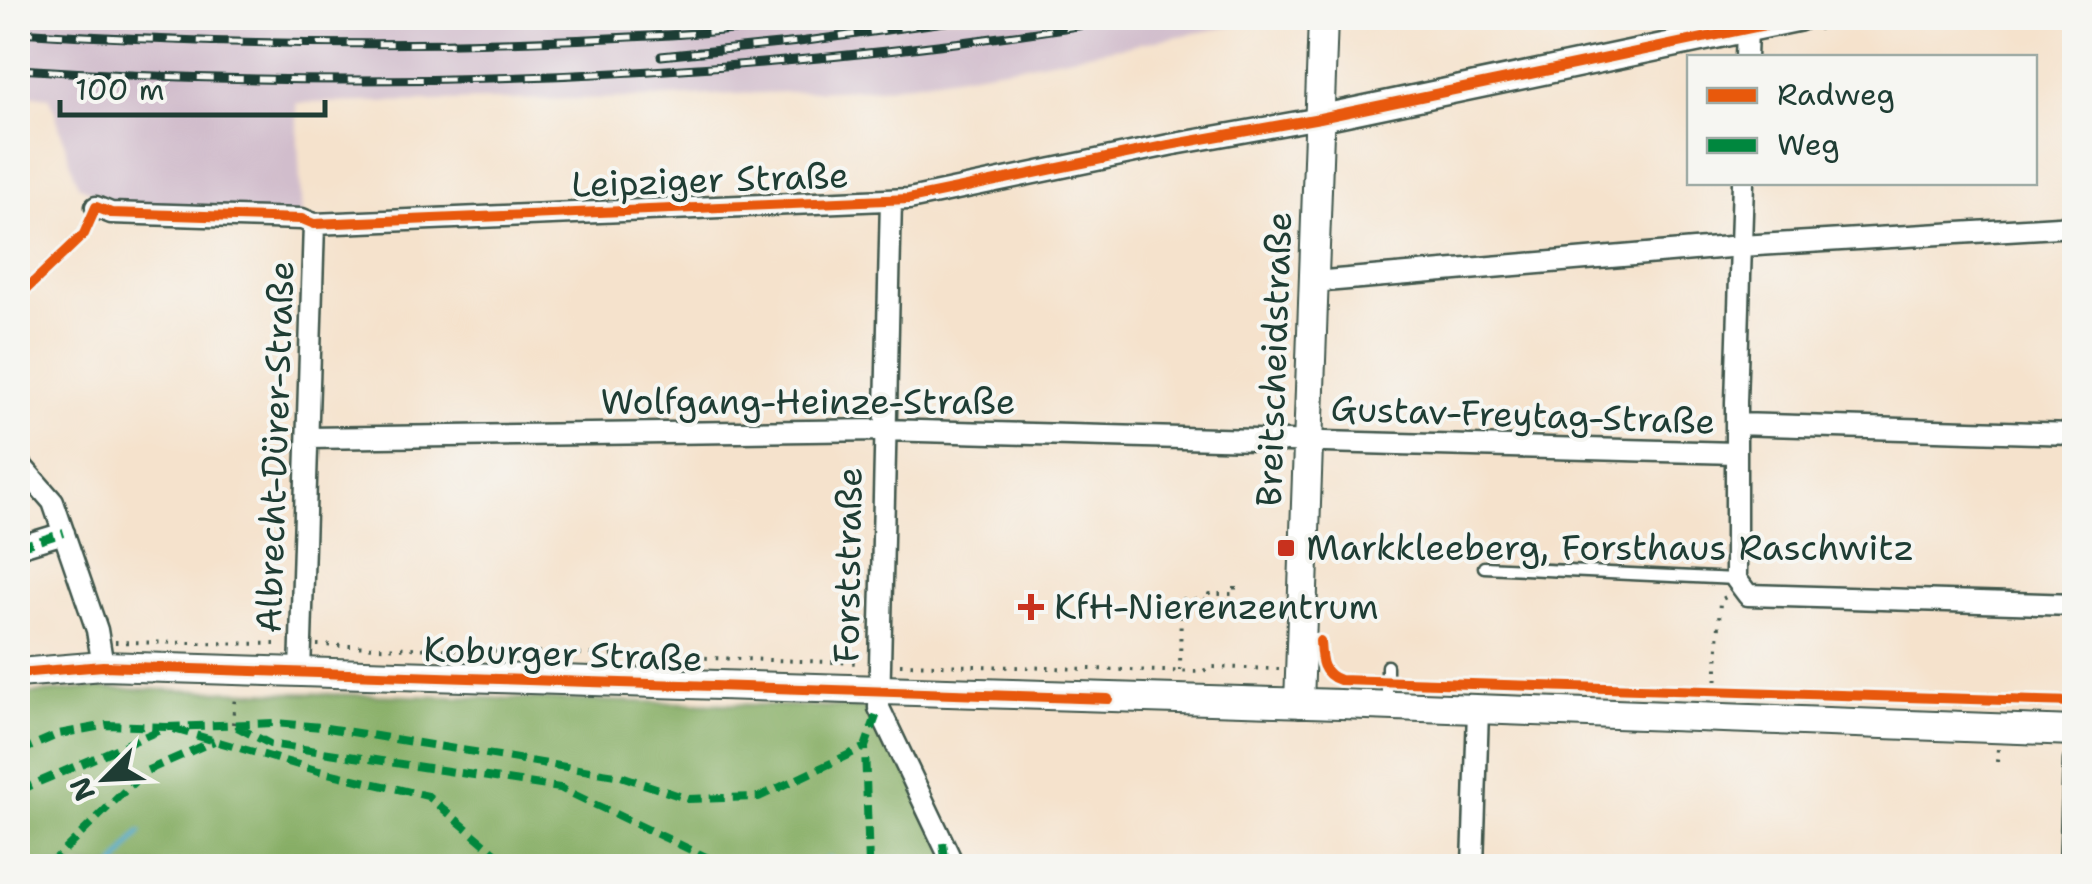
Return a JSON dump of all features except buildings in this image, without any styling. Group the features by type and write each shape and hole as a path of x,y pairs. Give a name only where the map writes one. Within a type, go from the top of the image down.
{"main road":[{"name":"Breitscheidstraße","path":"1299,703 1323,18"},
{"name":"Koburger Straße","path":"18,673 103,666 1299,703 1387,694 1478,710 2074,731"}],"street":[{"path":"1320,118 1799,18"},
{"path":"1746,55 1747,28"},
{"name":"Leipziger Straße","path":"96,208 111,213 302,219 314,224 891,200 1320,118"},
{"path":"1742,185 1736,424 1738,584 1748,595 2074,605"},
{"name":"Forststraße","path":"891,200 879,708 954,866"},
{"name":"Albrecht-Dürer-Straße","path":"300,672 314,224"},
{"path":"1313,282 1741,246 2074,226"},
{"path":"1736,424 2074,434"},
{"name":"Wolfgang-Heinze-Straße","path":"308,438 883,430 1308,442"},
{"name":"Gustav-Freytag-Straße","path":"1308,442 1736,453"},
{"path":"18,462 54,502 97,630 103,666"},
{"path":"18,546 64,533"},
{"path":"1473,866 1478,710"},
{"path":"2070,866 2074,761"}],"lane":[{"path":"1484,567 1738,584"},
{"path":"1387,666 1387,694"}],"path":[{"path":"18,297 84,234 96,208"},
{"path":"1180,672 1181,600 1209,600 1210,594 1235,594 1235,582"},
{"path":"1716,691 1720,600 1738,584"},
{"path":"109,636 115,642 286,644"},
{"path":"315,645 862,663"},
{"path":"1156,700 1210,667 1276,670 1283,662"},
{"path":"1321,662 1332,677 1387,694 1716,691 2074,702"},
{"path":"895,664 1202,672"},
{"path":"233,724 236,670"}],"shaded area":[{"path":"18,18 1276,18 881,88 644,98 296,103 302,219 96,207 98,196 78,185 50,97 18,93"}],"green space":[{"path":"93,688 879,708 954,866 18,866 18,695"}],"waterway":[{"path":"115,866 140,832"},
{"path":"820,866 829,859"}],"railway":[{"path":"18,32 255,43 413,44 676,35 855,18"},
{"path":"661,56 974,18"},
{"path":"18,69 296,80 574,75 852,55 1128,18"}],"marked path":[{"path":"18,547 64,533"},
{"path":"869,866 865,747 879,708"},
{"path":"18,791 167,727 275,723 321,727 621,776 688,799 759,797 865,747"},
{"path":"18,752 59,734 107,725 167,727 319,771 428,796 511,866"},
{"path":"237,727 270,744 560,788 725,866"},
{"path":"48,866 144,772 214,741"},
{"path":"943,843 946,866"}],"cycle path":[{"path":"18,297 84,234 96,207 111,213 302,219 314,224 909,199 1799,18"},
{"path":"1320,641 1326,670 1340,680 2074,702"},
{"path":"18,673 103,666 1108,699"}],"place":[{"name":"Markkleeberg, Forsthaus Raschwitz","path":"1286,548"},
{"name":"KfH-Nierenzentrum","path":"1031,607"}]}
